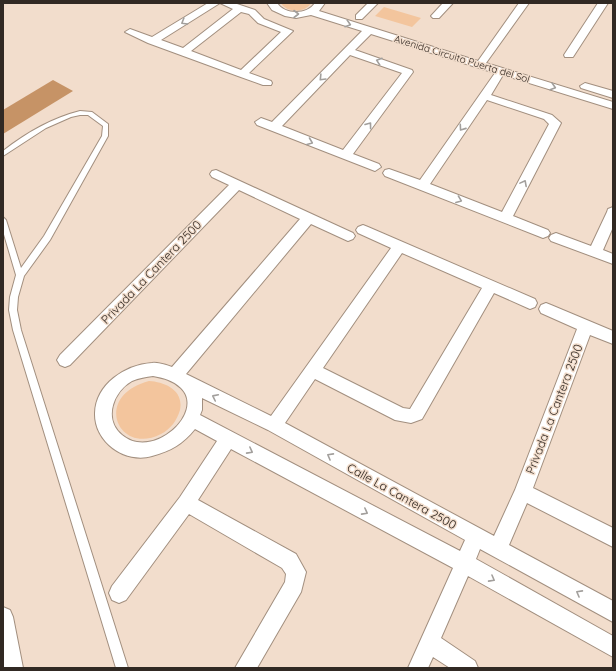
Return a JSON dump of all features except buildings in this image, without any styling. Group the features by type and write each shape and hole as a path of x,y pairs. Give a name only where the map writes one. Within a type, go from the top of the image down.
{"street":[{"path":"152,41 215,3"},
{"path":"225,3 252,12 261,21 288,31 242,74"},
{"path":"359,17 373,3"},
{"path":"436,16 448,3"},
{"path":"483,60 524,3"},
{"path":"569,55 604,3 613,5"},
{"path":"252,12 273,5 281,12 296,15 311,12 320,4"},
{"name":"Avenida Circuito Puerta del Sol","path":"320,4 483,60 501,71 613,106"},
{"path":"184,52 240,8"},
{"name":"Avenida Circuito Puerta del Sol","path":"311,12 369,30 613,95"},
{"path":"274,127 369,30"},
{"path":"130,32 267,83"},
{"path":"345,156 408,72 349,50"},
{"path":"422,186 501,71"},
{"path":"484,96 548,117 555,123 505,218"},
{"path":"261,122 375,167"},
{"path":"389,173 544,233"},
{"path":"216,174 348,236"},
{"name":"Privada La Cantera 2500","path":"65,360 237,184"},
{"path":"595,252 613,212"},
{"path":"183,379 309,218"},
{"path":"363,230 530,303"},
{"path":"556,238 613,259"},
{"path":"274,426 398,246"},
{"path":"312,370 401,415 411,416 416,414 491,286"},
{"path":"546,309 613,338"},
{"name":"Privada La Cantera 2500","path":"498,549 523,492 586,326"},
{"path":"153,368 167,370 183,379 194,395 195,407 192,418 184,431 172,442 156,449 140,450 125,448 113,440 105,428 103,415 105,402 113,389 124,378 138,371 153,368"},
{"name":"Calle La Cantera 2500","path":"183,379 274,426 613,612"},
{"path":"192,418 228,439 465,564 613,647"},
{"path":"120,593 186,503 228,439"},
{"path":"523,492 613,538"},
{"path":"186,503 289,561 296,572 294,585 245,668"},
{"path":"418,668 476,537"},
{"path":"3,617 6,652 13,668"},
{"path":"429,642 468,668"}],"lane":[{"path":"3,154 15,143 71,113 90,113 106,125 105,136 47,238 20,274 14,297 14,310 17,330 122,668"},
{"path":"3,220 20,274"}],"shaded area":[{"path":"281,3 311,3 305,9 291,10 287,9"},
{"path":"384,7 421,18 412,27 375,16"},
{"path":"53,80 73,91 3,134 3,110"},
{"path":"149,381 161,383 172,388 179,397 180,410 173,424 168,430 146,439 133,437 123,431 118,421 116,410 121,399 131,388"}]}
